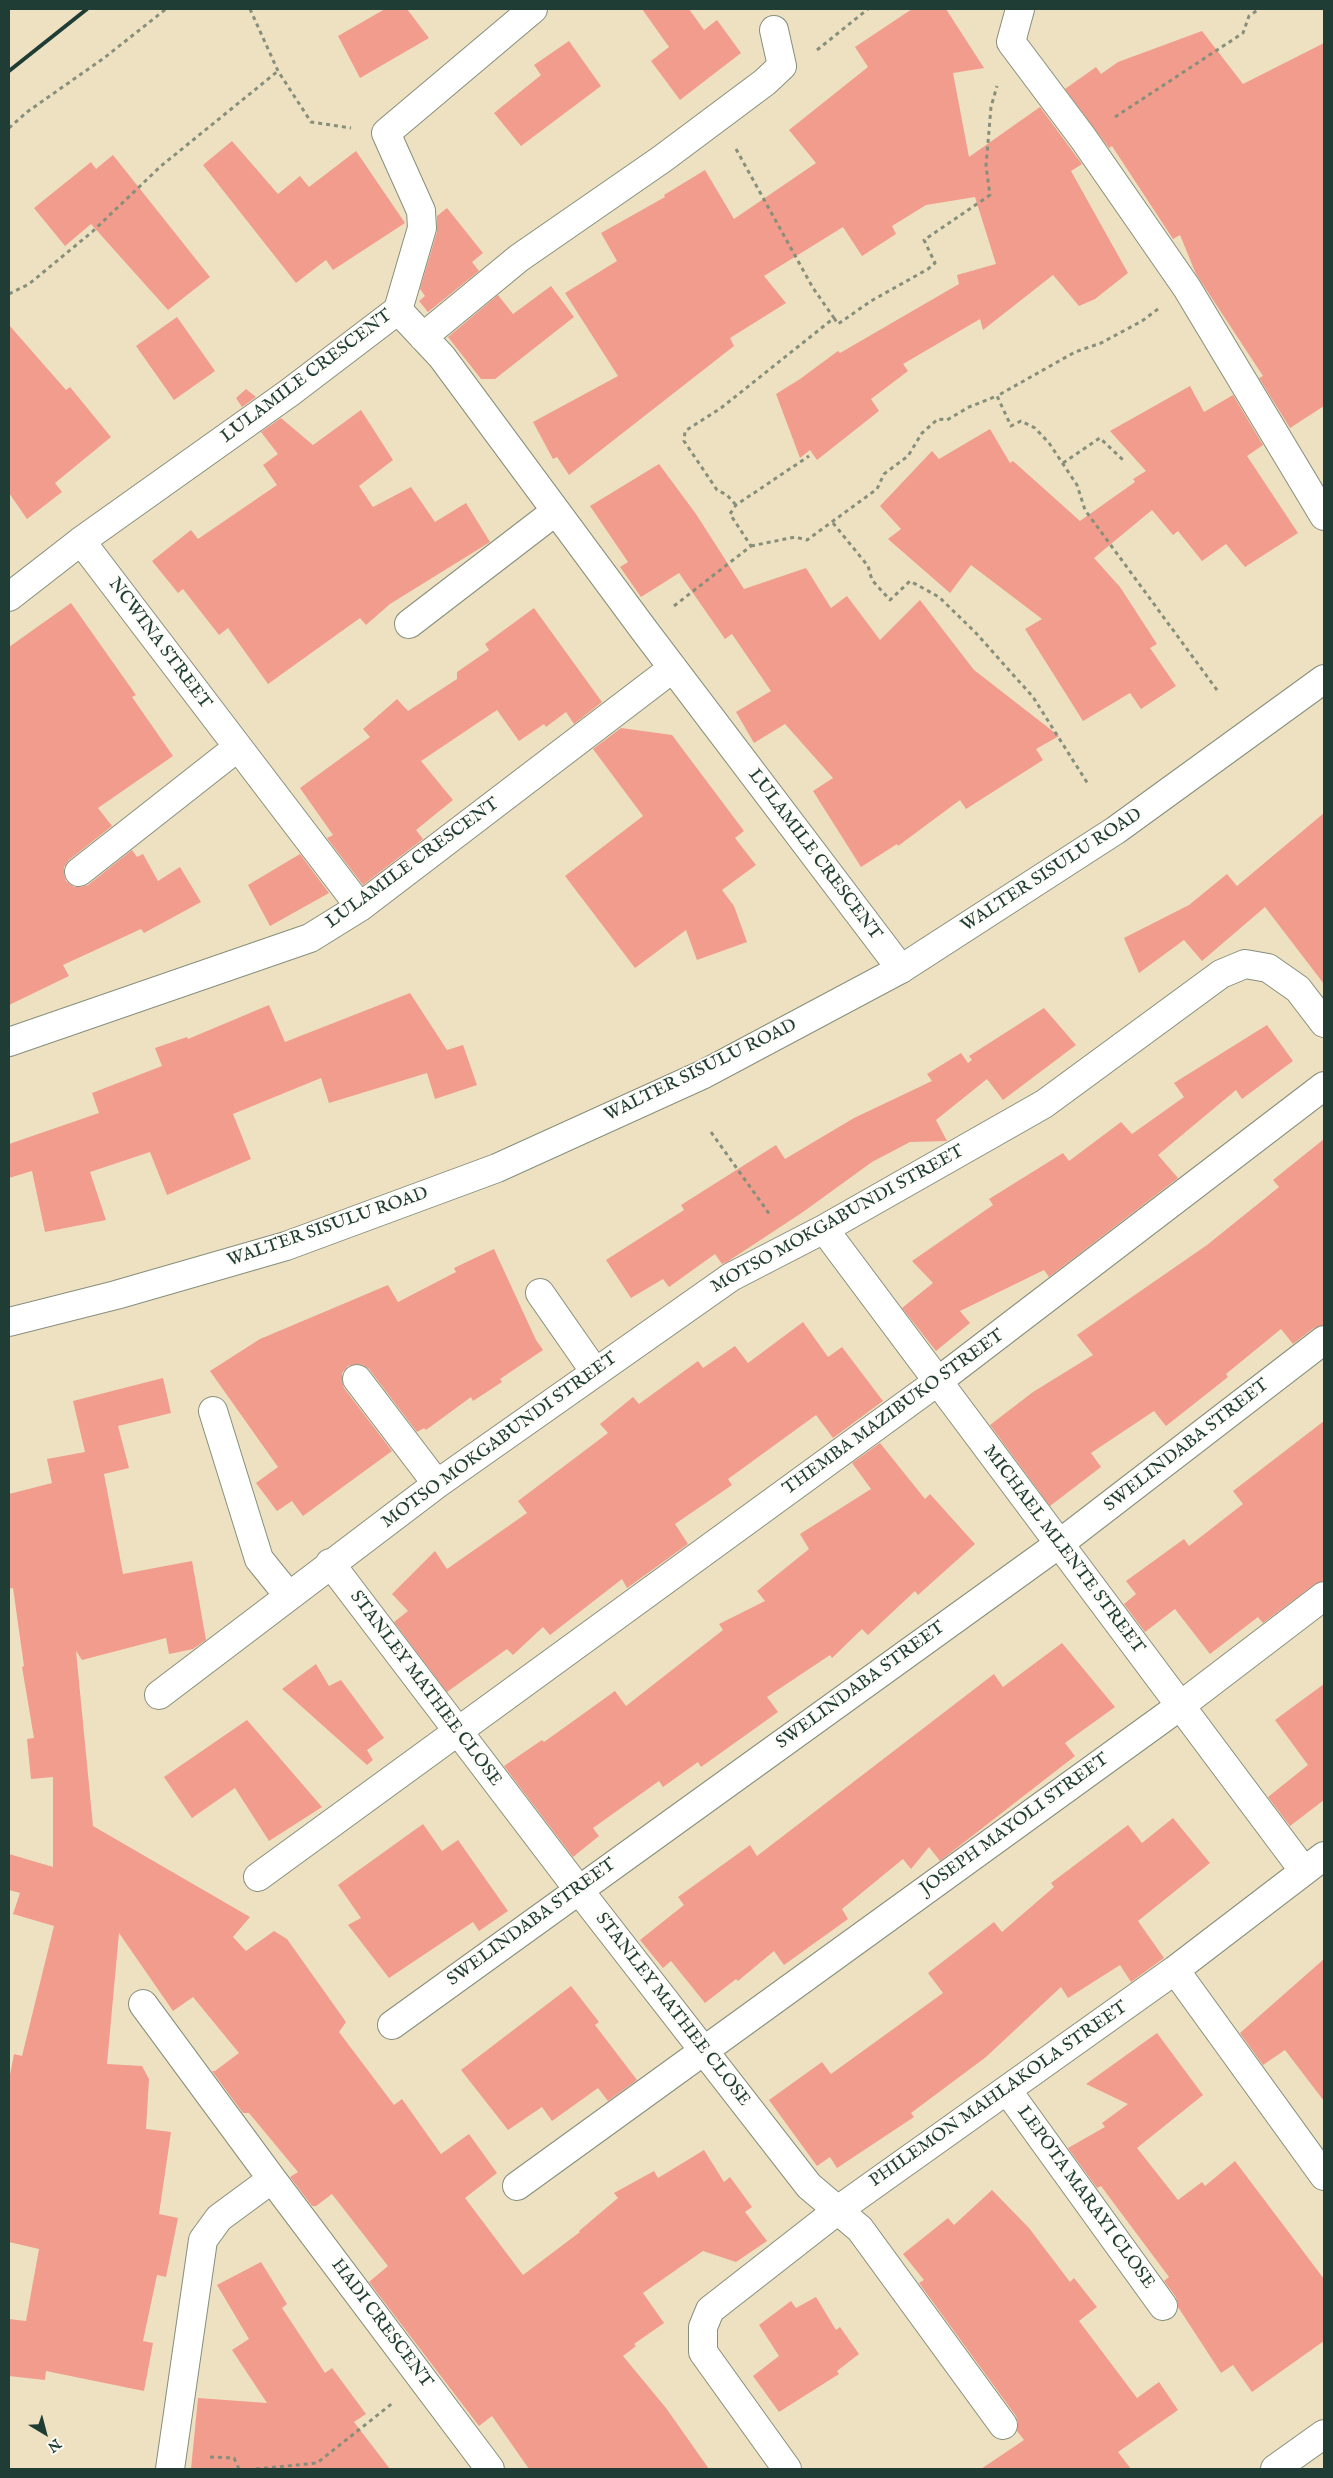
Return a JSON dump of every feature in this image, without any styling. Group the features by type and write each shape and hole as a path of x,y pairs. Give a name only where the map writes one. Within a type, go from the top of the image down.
{"street":[{"path":"398,310 422,228 421,211 386,133 532,9"},
{"path":"1020,9 1011,42 1083,138 1188,288 1324,516"},
{"path":"423,338 519,258 662,159 718,118 782,66 774,30"},
{"name":"LULAMILE CRESCENT","path":"9,597 82,541 288,393 398,310 442,357 644,630 901,970"},
{"path":"409,624 556,511"},
{"name":"NCWINA STREET","path":"82,541 360,906"},
{"name":"LULAMILE CRESCENT","path":"9,1042 310,938 360,906 673,668"},
{"name":"WALTER SISULU ROAD","path":"9,1322 116,1295 286,1246 497,1168 704,1074 901,970 1116,830 1324,679"},
{"path":"79,872 238,747"},
{"name":"MOTSO MOKGABUNDI STREET","path":"159,1695 330,1563 437,1484 731,1277 824,1229 1044,1104 1221,974 1245,964 1268,968 1298,989 1324,1023"},
{"name":"THEMBA MAZIBUKO STREET","path":"258,1877 937,1382 1324,1086"},
{"name":"MICHAEL MLENTE STREET","path":"824,1229 1180,1706 1314,1864"},
{"path":"540,1293 595,1372"},
{"name":"SWELINDABA STREET","path":"392,2025 578,1889 1059,1544 1324,1340"},
{"path":"357,1379 437,1484"},
{"path":"213,1411 259,1559 288,1596"},
{"name":"STANLEY MATHEE CLOSE","path":"330,1563 578,1889 809,2186 860,2229 1003,2426"},
{"name":"JOSEPH MAYOLI STREET","path":"517,2186 1180,1706 1324,1596"},
{"name":"PHILEMON MAHLAKOLA STREET","path":"787,2469 703,2352 703,2327 710,2310 838,2210 1175,1970 1314,1864"},
{"path":"1175,1970 1324,2176"},
{"name":"HADI CRESCENT","path":"143,2004 490,2469"},
{"name":"LEPOTA MARAYI CLOSE","path":"1007,2090 1163,2306"},
{"path":"170,2469 203,2240 219,2218 272,2179"},
{"path":"1275,2469 1324,2434"}],"path":[{"path":"9,128 27,112 104,58 166,9"},
{"path":"250,9 278,71 311,122 386,133"},
{"path":"782,66 820,48 868,9"},
{"path":"1083,138 1243,33 1249,16 1259,9"},
{"path":"718,118 813,288 838,324 871,301 928,269 935,263 924,240 990,194 986,166 991,107 1011,42"},
{"path":"9,294 29,284 85,237 161,166 278,71"},
{"path":"644,630 751,546 796,537 807,540 833,523 877,489 884,474 908,456 922,433 938,419 947,420 969,407 997,396 1075,352 1101,343 1142,321 1188,288"},
{"path":"736,505 728,495 717,490 684,441 685,431 722,408 834,318"},
{"path":"997,396 1011,426 1020,421 1034,428 1049,443 1077,485 1085,510 1217,690"},
{"path":"1062,463 1100,438 1122,460"},
{"path":"751,546 730,514 736,505 809,456"},
{"path":"833,523 868,566 872,580 890,600 910,581 939,597 976,632 1033,697 1088,784"},
{"path":"710,1132 792,1246"},
{"path":"256,2469 317,2463 422,2380"}],"building":[{"path":"385,9 407,9 429,38 360,78 338,36"},
{"path":"642,9 689,9 704,30 717,20 741,53 680,100 651,61 669,47"},
{"path":"912,9 946,9 984,68 953,73 969,157 1040,107 1082,164 1071,171 1128,273 1095,299 1079,306 1053,275 983,330 980,319 903,364 908,371 871,399 879,411 817,460 810,450 800,458 776,394 838,351 840,353 959,284 957,275 996,264 975,197 926,205 892,226 896,234 862,256 843,227 764,276 786,303 730,338 734,346 569,475 557,457 553,459 533,422 618,376 565,293 617,261 601,233 665,197 664,195 705,170 734,219 816,163 789,130 868,67 855,47"},
{"path":"1202,31 1243,84 1324,43 1324,406 1290,428 1259,378 1263,376 1196,274 1180,235 1173,239 1112,146 1109,148 1065,89 1096,67 1101,74 1118,62"},
{"path":"569,41 601,86 521,146 494,113 541,75 534,65"},
{"path":"232,141 278,194 300,176 309,187 356,151 405,223 333,270 326,260 296,283 203,165"},
{"path":"113,155 210,277 168,310 91,224 65,246 34,208 91,162 96,169"},
{"path":"447,208 483,253 472,262 479,271 428,312 419,301 425,296 420,289 437,232 437,216"},
{"path":"551,286 574,317 495,379 481,379 448,337 498,295 513,314"},
{"path":"177,317 215,371 174,400 136,346"},
{"path":"9,325 66,390 70,387 111,437 55,483 62,492 27,519 9,493"},
{"path":"1190,386 1204,412 1233,395 1263,445 1247,456 1298,533 1245,567 1226,544 1202,561 1178,531 1173,535 1152,510 1094,558 1120,587 1157,644 1150,648 1176,686 1141,709 1130,693 1083,721 1025,629 1042,619 971,565 950,593 888,539 901,529 880,506 932,451 939,459 990,429 1010,463 1013,461 1080,521 1135,482 1133,479 1146,471 1110,431"},
{"path":"246,389 256,397 242,407 236,398"},
{"path":"361,410 393,460 359,486 373,507 411,487 435,522 466,503 490,542 390,604 366,625 360,618 268,684 228,628 219,635 183,589 178,593 152,561 191,530 198,539 277,485 263,465 278,454 261,432 281,418 313,445"},
{"path":"659,464 696,514 744,589 806,568 831,608 847,596 880,640 920,600 974,670 1059,736 1036,749 1043,760 966,809 960,800 898,846 897,844 861,867 813,791 833,778 785,724 754,743 736,712 771,691 732,634 725,639 679,573 641,597 620,567 628,562 590,506"},
{"path":"71,603 136,695 132,697 173,756 98,808 112,826 69,860 64,867 66,881 74,887 88,885 132,850 137,857 143,854 158,881 180,867 201,902 144,933 141,929 63,965 69,976 9,1005 9,647"},
{"path":"534,608 602,702 574,724 566,712 546,727 544,724 519,741 497,710 421,761 453,800 416,830 423,839 363,885 327,838 333,835 300,788 370,737 363,729 397,699 408,711 457,679 457,672 489,650 485,644"},
{"path":"621,728 672,735 744,831 735,838 756,865 722,890 734,906 747,942 697,960 686,930 635,968 565,876 643,816 593,749"},
{"path":"1324,813 1324,984 1265,907 1202,961 1184,940 1139,973 1124,938 1189,905 1227,874 1237,886"},
{"path":"300,854 329,893 270,926 248,885"},
{"path":"410,993 447,1050 463,1045 477,1085 435,1099 427,1073 329,1103 321,1078 233,1114 251,1159 167,1195 150,1152 90,1172 106,1220 45,1232 32,1171 9,1178 9,1144 99,1113 92,1093 162,1066 155,1048 187,1037 188,1039 269,1005 285,1042"},
{"path":"1044,1008 1076,1045 1003,1100 987,1079 936,1120 947,1141 910,1142 872,1162 803,1212 727,1262 722,1264 715,1254 669,1287 663,1279 631,1298 606,1260 684,1210 681,1205 776,1145 785,1159 854,1118 932,1081 927,1074 961,1053 968,1063 972,1060 969,1056"},
{"path":"1267,1025 1293,1061 1242,1099 1236,1090 1158,1155 1178,1178 1049,1277 1044,1270 960,1311 970,1323 936,1351 902,1308 933,1283 912,1261 993,1205 989,1199 1063,1153 1069,1161 1121,1122 1132,1134 1184,1097 1174,1083"},
{"path":"1324,1139 1324,1325 1314,1328 1293,1344 1281,1329 1226,1374 1228,1377 1166,1426 1154,1411 1091,1453 1101,1467 1050,1506 990,1425 1033,1392 1093,1355 1077,1335 1207,1245 1279,1187 1273,1180"},
{"path":"494,1249 536,1340 543,1350 500,1379 502,1382 473,1401 471,1397 426,1430 424,1428 417,1432 369,1369 363,1365 356,1364 348,1366 342,1373 344,1388 392,1451 303,1516 292,1501 277,1511 256,1483 278,1467 210,1371 260,1339 388,1285 398,1302 456,1272 454,1268"},
{"path":"803,1322 828,1357 842,1347 883,1401 833,1438 816,1415 728,1479 732,1485 675,1524 688,1544 627,1588 622,1579 550,1635 543,1627 513,1655 507,1649 447,1692 394,1622 408,1611 392,1594 435,1551 447,1569 527,1513 518,1501 608,1433 600,1424 633,1397 639,1404 698,1361 703,1368 735,1346 748,1363"},
{"path":"163,1378 171,1413 118,1426 129,1468 104,1474 123,1574 192,1561 206,1640 193,1649 169,1654 166,1638 82,1660 76,1651 93,1826 250,1917 233,1937 246,1951 274,1931 287,1939 346,2022 339,2032 394,2105 402,2099 441,2154 469,2134 497,2173 465,2198 523,2275 580,2232 618,2198 614,2193 654,2171 658,2178 704,2150 724,2182 730,2177 752,2207 745,2212 767,2241 736,2262 703,2251 643,2293 664,2323 634,2344 636,2346 623,2356 666,2408 709,2469 529,2469 492,2416 479,2426 369,2282 388,2266 332,2194 316,2206 312,2206 290,2177 298,2172 249,2113 243,2113 212,2071 215,2071 239,2053 193,1997 173,2011 119,1933 107,2064 142,2066 149,2079 146,2129 171,2132 159,2214 178,2218 166,2277 157,2275 143,2341 153,2343 144,2391 46,2371 45,2380 9,2376 9,2319 26,2321 39,2249 9,2242 9,2080 14,2054 22,2056 54,1926 13,1914 20,1893 9,1890 9,1854 53,1867 53,1777 31,1779 27,1739 34,1738 22,1667 24,1666 13,1588 9,1589 9,1494 52,1483 47,1459 85,1452 73,1401"},
{"path":"1324,1421 1324,1581 1315,1584 1263,1623 1258,1617 1210,1654 1175,1609 1145,1632 1124,1604 1136,1594 1126,1581 1184,1539 1189,1546 1243,1504 1233,1491"},
{"path":"880,1443 925,1499 930,1494 975,1544 918,1595 915,1591 868,1635 862,1629 832,1658 830,1655 767,1697 778,1712 701,1767 698,1762 663,1787 659,1781 593,1828 599,1836 573,1857 504,1766 542,1740 544,1742 615,1691 626,1706 723,1630 719,1624 765,1601 757,1591 809,1549 800,1534 871,1489 852,1463"},
{"path":"1062,1643 1115,1707 1065,1743 1075,1756 940,1861 929,1847 911,1869 903,1859 842,1909 848,1919 784,1965 774,1951 738,1981 736,1979 705,2003 671,1961 663,1968 640,1940 684,1905 678,1897 750,1845 757,1856 994,1674 1003,1687"},
{"path":"316,1664 329,1686 341,1680 384,1738 367,1750 373,1760 367,1765 282,1689"},
{"path":"1324,1684 1324,1800 1290,1826 1268,1797 1308,1765 1275,1720"},
{"path":"247,1720 322,1807 269,1841 235,1788 192,1818 164,1777"},
{"path":"1173,1818 1210,1863 1138,1921 1164,1958 1131,1982 1120,1965 1068,1998 1061,1987 986,2057 911,2113 914,2117 837,2168 830,2157 817,2166 769,2100 822,2062 831,2074 943,1993 928,1973 994,1922 1002,1932 1054,1887 1051,1883 1128,1825 1142,1843"},
{"path":"423,1824 442,1851 458,1840 508,1911 479,1931 473,1922 389,1978 348,1925 361,1918 338,1885"},
{"path":"1324,1959 1324,2101 1285,2050 1263,2065 1240,2033"},
{"path":"571,1986 599,2022 595,2025 637,2080 608,2101 598,2088 552,2121 542,2107 508,2130 461,2070"},
{"path":"1157,2033 1203,2095 1137,2148 1178,2200 1202,2182 1205,2186 1235,2161 1324,2279 1324,2341 1252,2392 1233,2365 1221,2373 1178,2307 1176,2297 1164,2281 1169,2277 1101,2186 1097,2188 1068,2148 1105,2127 1102,2123 1128,2104 1086,2084"},
{"path":"992,2190 1029,2228 1070,2282 1074,2278 1097,2307 1079,2321 1137,2398 1159,2382 1178,2410 1118,2452 1131,2469 981,2469 1024,2440 1017,2431 1018,2423 1016,2416 919,2283 924,2280 903,2254 948,2218 954,2225"},
{"path":"261,2262 287,2304 282,2308 325,2373 332,2368 366,2414 354,2422 390,2469 191,2469 198,2398 267,2403 232,2350 249,2339 217,2285"},
{"path":"816,2297 836,2330 840,2327 859,2354 837,2371 839,2374 779,2412 753,2376 779,2356 759,2325 791,2301 796,2308"}],"railway":[{"path":"9,71 87,9"}]}
